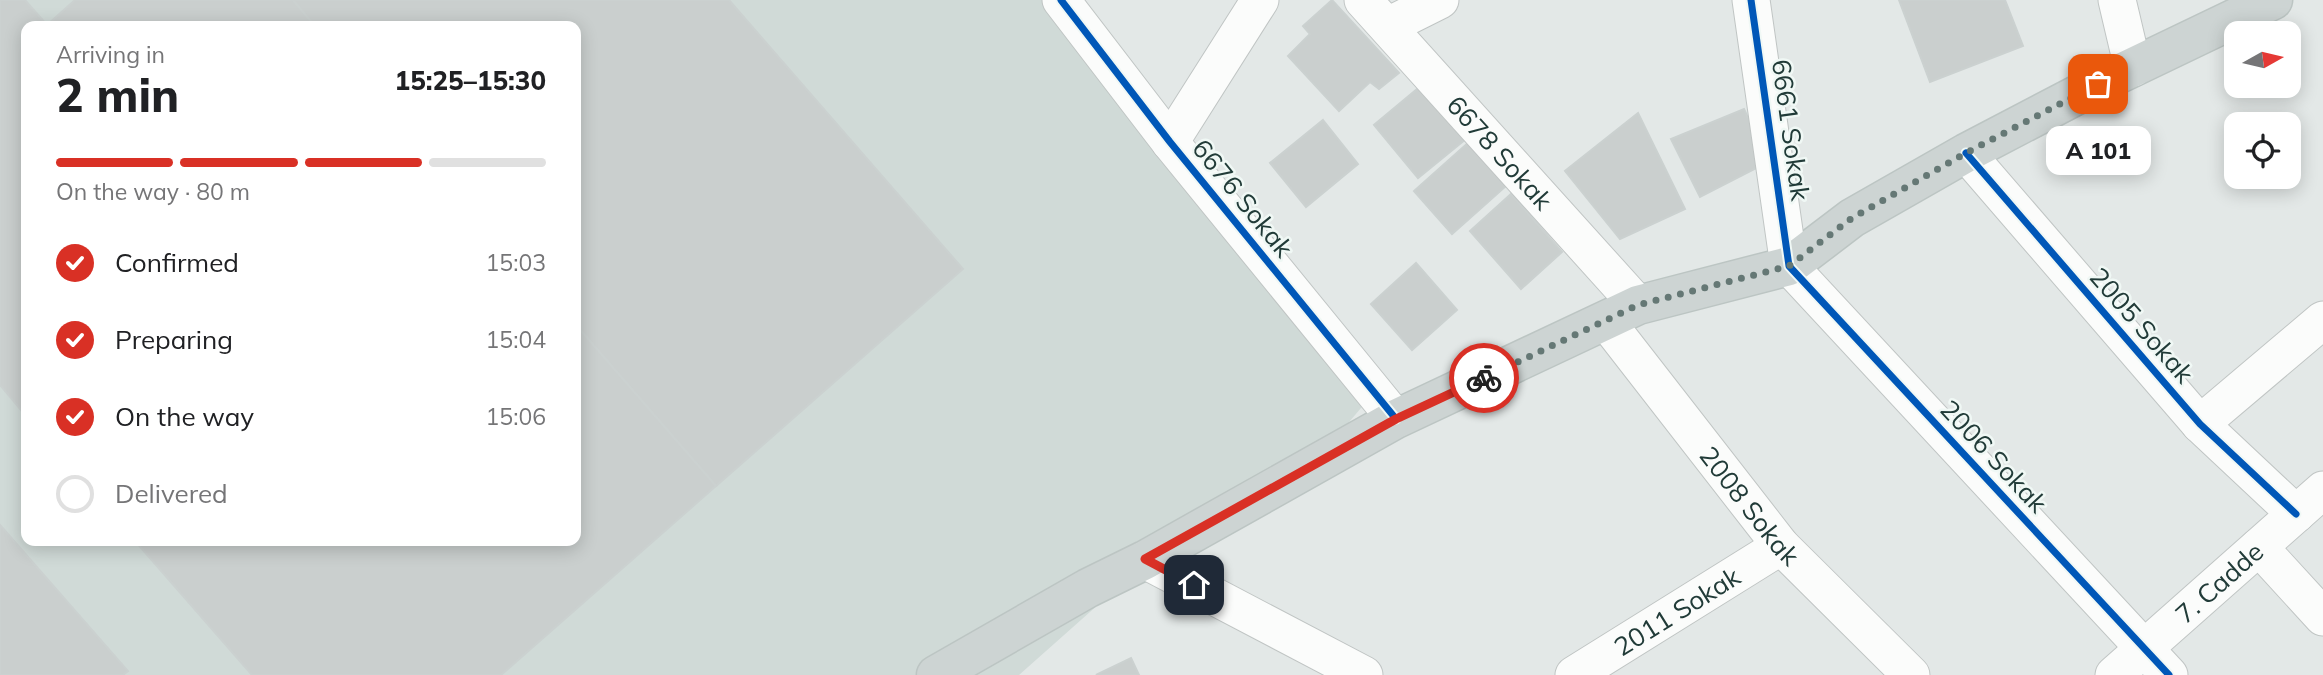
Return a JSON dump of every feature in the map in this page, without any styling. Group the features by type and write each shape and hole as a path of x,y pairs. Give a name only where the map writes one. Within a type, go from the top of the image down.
{"main road":[{"path":"936,675 1088,587 1145,559 1396,419 1622,313 1789,266 1852,218 1966,153 2273,0"}],"street":[{"name":"6676 Sokak","path":"1061,0 1170,142 1396,419"},
{"path":"1170,142 1260,0"},
{"name":"6678 Sokak","path":"1363,0 1388,26 1622,313"},
{"path":"1388,26 1440,0"},
{"name":"6661 Sokak","path":"1751,0 1789,266"},
{"path":"2117,0 2133,68"},
{"name":"2005 Sokak","path":"1966,153 2200,424 2296,514"},
{"name":"2006 Sokak","path":"1789,266 2169,675"},
{"name":"2008 Sokak","path":"1622,313 1781,546 1911,675"},
{"path":"2200,424 2323,320"},
{"name":"7. Cadde","path":"2113,675 2323,490"},
{"name":"2011 Sokak","path":"1574,675 1781,546"},
{"path":"2259,547 2323,617"},
{"path":"1145,559 1364,675"}],"shaded area":[{"path":"0,0 1061,0 1372,395 1311,467 1126,580 1019,675 0,675"}],"building":[{"path":"0,0 25,0 43,21 21,21 21,410 0,385"},
{"path":"75,0 293,0 311,21 51,21"},
{"path":"293,0 729,0 963,269 716,486 581,331 581,21 311,21"},
{"path":"1332,0 1399,73 1379,89 1370,82 1339,111 1288,56 1310,34 1303,26"},
{"path":"1899,0 2005,0 2023,46 1930,82"},
{"path":"1422,85 1467,138 1418,178 1374,125"},
{"path":"1744,109 1768,162 1700,197 1671,139"},
{"path":"1638,113 1685,209 1620,239 1565,171"},
{"path":"1323,120 1358,164 1306,207 1270,163"},
{"path":"1468,143 1506,186 1452,234 1414,191"},
{"path":"1511,194 1562,252 1521,289 1470,231"},
{"path":"1416,263 1457,310 1412,350 1371,304"},
{"path":"581,331 716,486 501,675 252,675 139,546 581,546"},
{"path":"0,525 128,671 123,675 0,675"},
{"path":"1131,658 1139,675 1096,675"}],"cycle path":[{"path":"1061,0 1170,142 1396,419"},
{"path":"1751,0 1789,266 2169,675"},
{"path":"1966,153 2200,424 2296,514"}],"way so far":[{"path":"1484,378 1638,305 1789,266 1852,218 1966,153 2098,84"}],"place":[{"name":"A 101","path":"2098,84"}],"route":[{"path":"1194,585 1145,559 1396,419 1484,378"}]}
